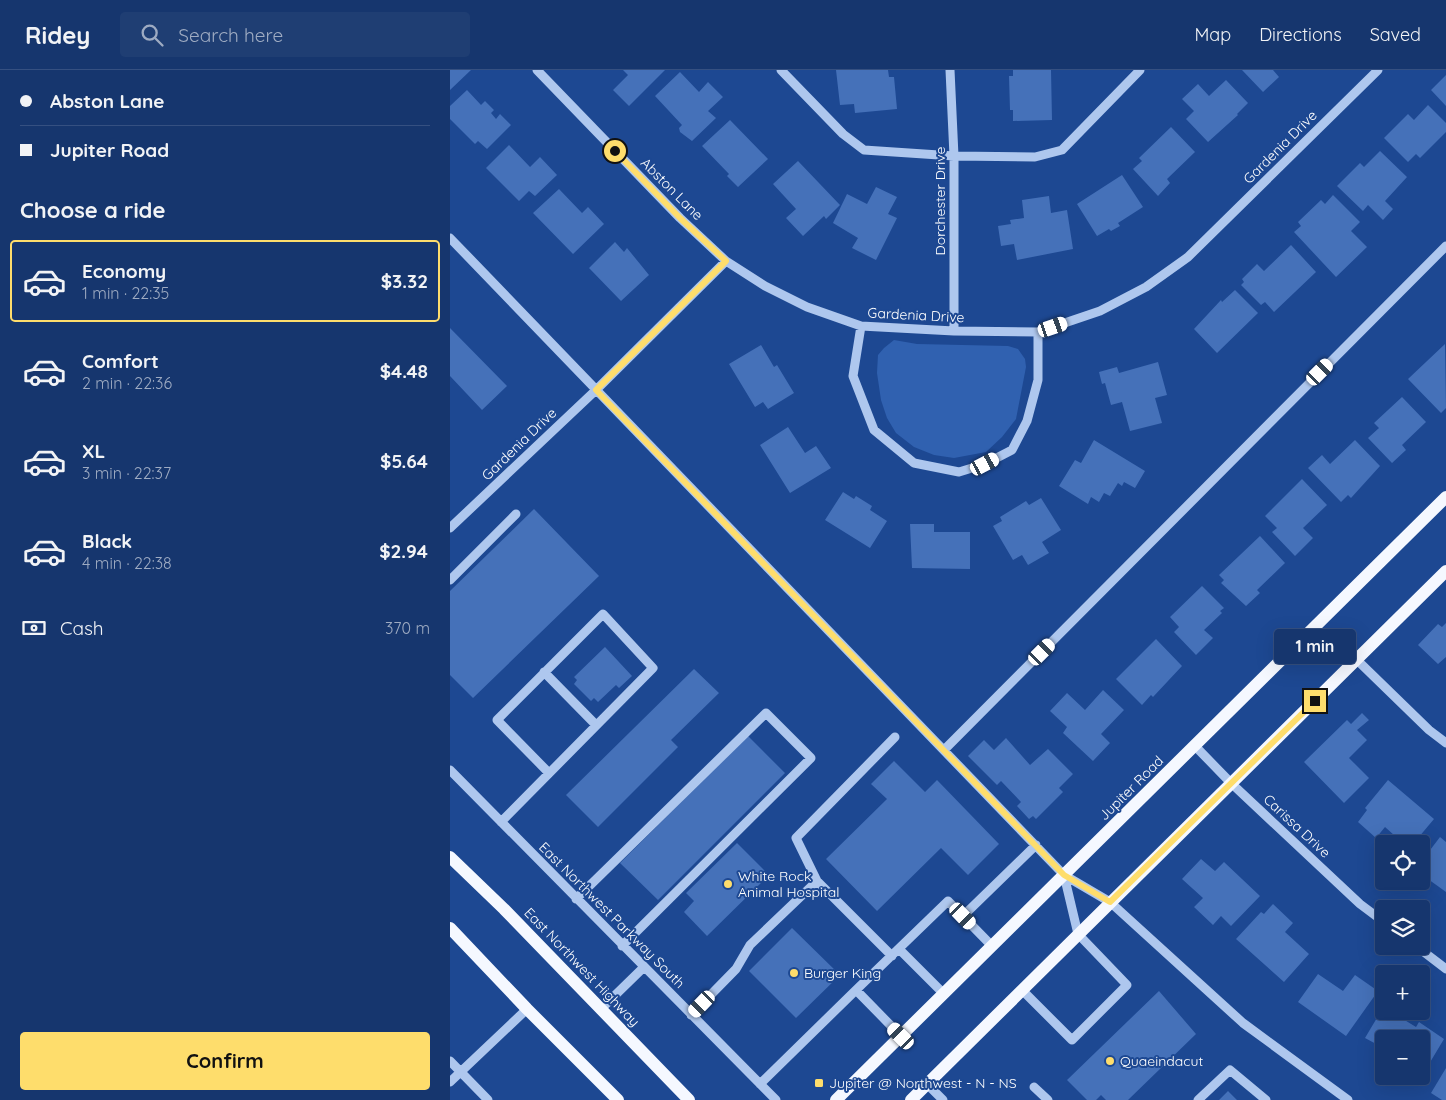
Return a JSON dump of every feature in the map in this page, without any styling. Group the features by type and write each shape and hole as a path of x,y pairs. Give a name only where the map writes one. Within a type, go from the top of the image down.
{"main road":[{"name":"Jupiter Road","path":"836,1100 1445,500"},
{"path":"911,1100 1446,571"},
{"name":"East Northwest Highway","path":"450,857 602,1008 690,1100"},
{"path":"450,928 618,1100"}],"street":[{"name":"Abston Lane","path":"537,70 680,218 726,261"},
{"path":"780,70 842,134 864,150 954,156 1035,156 1062,150 1140,70"},
{"name":"Dorchester Drive","path":"950,70 954,156 954,331"},
{"name":"Gardenia Drive","path":"450,528 596,390 726,261 765,286 807,307 861,326 954,331 1038,332 1100,311 1146,288 1188,257 1378,70"},
{"path":"450,238 1064,875 1110,902 1243,1023 1348,1100"},
{"path":"944,750 1446,246"},
{"path":"861,326 853,376 874,430 914,463 959,472 985,464 1012,450 1027,421 1038,380 1038,332"},
{"path":"450,580 516,514"},
{"path":"501,822 653,668 603,614 497,720 548,773"},
{"path":"1357,660 1429,730 1446,743"},
{"path":"544,672 596,725"},
{"path":"576,898 766,713 811,758 622,946"},
{"path":"892,956 817,881 796,838 896,737"},
{"name":"Carissa Drive","path":"1195,746 1231,783 1360,904 1375,915"},
{"name":"East Northwest Parkway South","path":"450,770 776,1100"},
{"path":"963,916 1036,845"},
{"path":"1022,990 1072,1040 1127,985 1078,934 1064,875"},
{"path":"691,1015 736,969 750,945 817,881"},
{"path":"760,1084 948,901 992,946"},
{"path":"899,949 943,993"},
{"path":"1428,955 1446,968"},
{"path":"602,1008 644,967"},
{"path":"856,990 901,1036"},
{"path":"450,1082 528,1009"},
{"path":"450,1062 488,1100"},
{"path":"1198,1100 1230,1070 1266,1100"},
{"path":"927,1084 943,1100"},
{"path":"1034,1087 1048,1100"}],"shaded area":[{"path":"894,340 917,344 1008,346 1018,349 1025,359 1026,367 1016,419 1002,437 986,452 954,458 934,455 914,447 896,433 887,418 881,400 877,373 878,355"}],"building":[{"path":"450,70 471,70 450,90"},
{"path":"623,70 665,70 629,106 613,90 628,75"},
{"path":"836,70 888,70 889,77 894,77 897,109 855,113 854,104 840,105"},
{"path":"1013,70 1051,70 1052,120 1013,121 1013,110 1010,110 1009,76 1013,76"},
{"path":"1242,70 1273,70 1279,77 1263,92"},
{"path":"680,72 699,92 708,82 723,97 708,111 716,118 692,141 680,132 679,128 682,125 655,96"},
{"path":"1446,75 1446,106 1431,90"},
{"path":"1226,80 1248,103 1238,115 1208,142 1186,119 1194,111 1182,99 1198,84 1209,96"},
{"path":"467,90 481,105 485,101 494,110 491,113 496,119 500,114 511,125 487,149 478,141 475,144 450,119 450,106"},
{"path":"1428,105 1446,123 1446,132 1420,158 1416,154 1408,162 1384,138 1408,114 1414,120"},
{"path":"730,120 768,159 738,187 727,176 729,174 702,146"},
{"path":"1171,127 1195,152 1167,179 1170,183 1158,196 1133,169 1142,161 1139,158"},
{"path":"509,145 530,167 540,157 557,175 535,196 529,191 519,201 486,168"},
{"path":"1380,151 1407,177 1385,201 1393,209 1383,220 1368,205 1363,211 1337,186 1360,163 1364,167"},
{"path":"798,161 840,205 826,219 824,216 803,236 786,218 796,209 773,184"},
{"path":"1122,175 1143,207 1118,223 1120,226 1111,231 1109,229 1097,236 1077,204"},
{"path":"876,187 897,197 888,214 897,218 876,260 852,248 858,238 833,223 847,194 867,204"},
{"path":"559,189 582,213 588,207 604,224 573,254 533,213"},
{"path":"1333,195 1360,222 1351,231 1367,247 1336,277 1294,232 1301,226 1298,222 1321,200 1325,204"},
{"path":"1049,196 1051,213 1067,210 1073,249 1017,260 1014,244 1001,246 998,226 1011,224 1010,220 1024,218 1022,200"},
{"path":"615,242 624,252 627,248 649,275 621,301 589,268"},
{"path":"1291,245 1316,272 1274,312 1265,302 1261,305 1241,285 1244,282 1242,279 1257,264 1264,271"},
{"path":"1235,290 1258,313 1217,353 1194,329 1221,300 1222,302"},
{"path":"450,328 507,386 482,410 450,376"},
{"path":"1445,344 1446,408 1441,413 1408,379"},
{"path":"761,345 774,367 777,365 794,393 768,409 763,402 755,407 729,364"},
{"path":"1158,362 1167,395 1155,398 1162,423 1130,431 1122,402 1111,405 1105,383 1102,384 1099,372 1117,367 1119,373"},
{"path":"1402,397 1426,422 1402,445 1406,450 1392,463 1368,438 1379,428 1374,423"},
{"path":"788,427 805,453 816,446 831,468 790,493 760,445"},
{"path":"1094,440 1145,471 1135,488 1124,482 1122,486 1118,483 1110,496 1104,493 1099,502 1091,497 1088,504 1059,486 1075,460 1081,463"},
{"path":"1355,440 1380,466 1351,498 1348,495 1341,502 1308,468 1322,455 1330,464"},
{"path":"1302,479 1327,505 1303,528 1313,538 1295,556 1272,532 1277,528 1265,516"},
{"path":"843,492 854,499 856,496 872,506 870,510 887,521 870,548 825,520"},
{"path":"1041,498 1061,530 1042,542 1049,553 1028,565 1022,555 1013,560 993,526 1002,521 1000,517 1026,501 1029,505"},
{"path":"534,509 599,576 473,698 450,675 450,591"},
{"path":"910,524 934,524 934,532 970,532 970,569 912,568"},
{"path":"1260,536 1285,563 1257,590 1260,593 1246,606 1221,583 1224,580 1219,575"},
{"path":"1202,586 1224,608 1220,611 1222,613 1204,630 1213,638 1196,655 1174,632 1179,627 1170,617"},
{"path":"1446,623 1446,657 1438,664 1418,645 1438,624 1442,627"},
{"path":"1156,639 1182,666 1153,697 1151,695 1142,705 1116,679"},
{"path":"605,647 632,676 619,688 616,685 598,702 594,698 591,701 574,684 577,680 574,677"},
{"path":"694,669 719,693 671,740 678,747 598,827 566,795"},
{"path":"1103,690 1124,710 1101,734 1110,743 1093,761 1063,733 1067,727 1050,711 1067,693 1085,710"},
{"path":"1362,713 1369,720 1357,730 1367,740 1349,758 1369,778 1344,803 1304,762 1347,720 1351,724"},
{"path":"748,736 785,773 658,900 620,863"},
{"path":"1006,738 1030,765 1048,749 1073,774 1059,788 1063,792 1036,819 1033,816 1029,819 1017,806 1021,802 1001,781 997,785 968,756 984,740 994,750"},
{"path":"894,761 925,792 937,780 999,844 968,875 941,848 877,911 826,859 887,799 871,784"},
{"path":"1388,780 1434,819 1421,835 1394,835 1385,827 1375,837 1358,822 1367,810 1365,808"},
{"path":"1440,837 1446,842 1446,892 1430,880 1430,850"},
{"name":"White Rock Animal Hospital","path":"737,843 769,875 707,936 684,912 694,901 686,893"},
{"path":"1201,859 1215,871 1224,862 1260,896 1231,926 1221,916 1213,925 1194,907 1203,898 1182,879"},
{"path":"1273,904 1293,923 1285,932 1309,954 1284,982 1236,939 1261,912 1264,914"},
{"name":"Burger King","path":"792,928 840,975 796,1018 749,971"},
{"path":"1318,974 1343,991 1355,975 1375,989 1375,995 1346,1036 1298,1002"},
{"path":"1159,991 1196,1034 1128,1100 1106,1100 1101,1095 1096,1100 1087,1100 1067,1080"},
{"path":"1376,1020 1405,1020 1416,1027 1419,1022 1444,1039 1430,1062 1430,1030 1375,1030 1375,1043 1365,1038"},
{"path":"1446,1068 1446,1100 1442,1100 1431,1093"},
{"path":"1228,1091 1237,1100 1219,1100"}],"place":[{"name":"White Rock Animal Hospital","path":"728,884"},
{"name":"Burger King","path":"794,973"},
{"name":"Quaeindacut","path":"1110,1061"},
{"name":"Jupiter @ Northwest - N - NS","path":"819,1083"}],"route":[{"path":"615,151 680,218 726,261 596,390 1064,875 1110,902 1315,701"}]}
